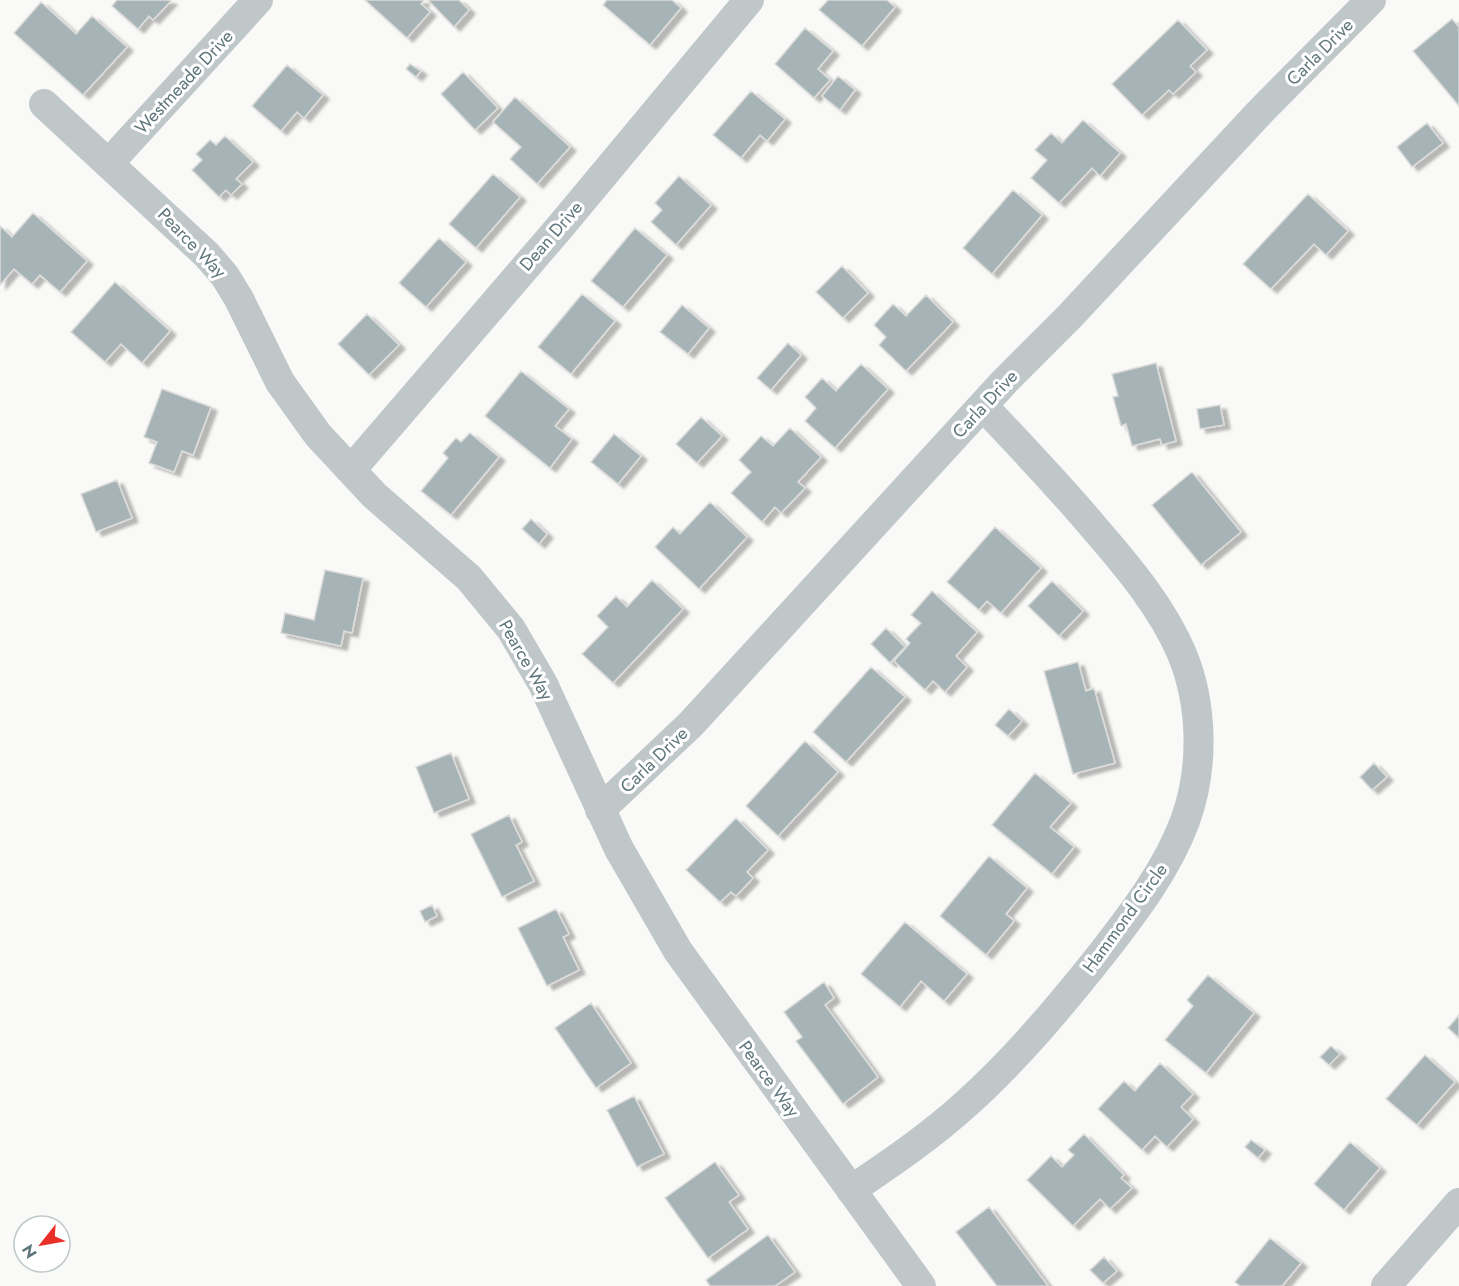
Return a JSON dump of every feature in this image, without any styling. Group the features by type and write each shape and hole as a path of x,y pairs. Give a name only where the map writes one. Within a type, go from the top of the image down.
{"street":[{"name":"Westmeade Drive","path":"109,164 258,0"},
{"name":"Dean Drive","path":"351,470 560,226 749,0"},
{"name":"Carla Drive","path":"600,810 651,765 741,671 983,406 1260,112 1371,0"},
{"name":"Pearce Way","path":"44,104 181,230 225,276 252,320 280,382 318,435 381,501 470,578 493,603 543,684 600,810 678,951 921,1286"},
{"name":"Hammond Circle","path":"851,1190 916,1145 968,1102 1022,1047 1073,989 1119,932 1158,876 1186,818 1194,787 1197,721 1192,687 1182,654 1166,623 1106,541 983,406"},
{"path":"1386,1286 1459,1203"}],"building":[{"path":"117,0 171,1 153,20 149,16 138,29 112,6"},
{"path":"365,0 424,0 421,4 430,12 407,38"},
{"path":"428,0 459,0 469,10 454,27"},
{"path":"607,0 672,0 681,8 650,45 603,5"},
{"path":"828,0 887,0 895,7 862,46 819,10"},
{"path":"41,2 76,34 92,16 127,47 83,95 14,33"},
{"path":"1452,19 1459,27 1459,106 1413,51"},
{"path":"1178,20 1207,50 1190,66 1196,72 1173,94 1169,90 1142,115 1112,84"},
{"path":"805,28 833,51 818,69 830,80 814,98 775,64"},
{"path":"410,64 421,71 416,77 406,69"},
{"path":"287,65 323,95 304,118 297,112 281,131 252,106"},
{"path":"463,72 498,108 475,130 441,94"},
{"path":"838,76 855,90 840,110 822,96"},
{"path":"751,91 785,119 767,141 760,135 741,158 713,135"},
{"path":"515,97 570,147 537,184 510,159 521,147 493,122"},
{"path":"1083,120 1120,153 1100,176 1092,168 1059,203 1031,178 1047,160 1035,150 1051,133 1062,143"},
{"path":"1427,123 1443,143 1412,167 1397,147"},
{"path":"225,136 253,162 236,179 242,184 231,195 226,190 219,197 192,170 202,160 196,154 210,140 216,145"},
{"path":"493,174 520,197 476,248 449,224"},
{"path":"679,176 711,205 676,245 651,222 662,210 655,203"},
{"path":"1013,190 1042,215 992,274 963,248"},
{"path":"1308,194 1348,231 1326,255 1314,244 1271,289 1243,264"},
{"path":"33,213 87,261 60,292 40,275 32,284 14,269 0,285 0,226 12,237"},
{"path":"635,228 667,255 623,307 591,281"},
{"path":"439,238 466,262 426,307 399,283"},
{"path":"842,266 868,293 843,318 816,292"},
{"path":"115,282 170,331 142,363 121,344 105,362 71,332"},
{"path":"582,294 615,321 571,374 538,347"},
{"path":"926,295 953,322 906,371 879,345 886,337 874,325 893,304 906,316"},
{"path":"682,305 709,328 688,354 660,332"},
{"path":"367,314 399,345 369,375 338,344"},
{"path":"788,343 801,355 771,390 757,378"},
{"path":"1156,363 1176,441 1162,445 1160,439 1132,446 1126,424 1121,426 1113,397 1118,396 1112,374"},
{"path":"861,364 888,389 835,448 805,421 816,408 805,397 822,378 836,391"},
{"path":"521,371 569,409 555,426 572,439 550,468 485,416"},
{"path":"162,389 211,407 193,455 182,451 174,472 149,463 157,442 144,437"},
{"path":"1220,405 1224,425 1200,429 1197,409"},
{"path":"701,417 722,436 697,463 676,444"},
{"path":"790,428 821,457 798,482 805,488 781,513 775,507 762,522 731,493 751,472 739,460 761,436 773,446"},
{"path":"470,433 499,457 451,515 421,491 448,458 443,453 456,438 461,442"},
{"path":"614,434 641,456 618,484 591,462"},
{"path":"1192,472 1241,532 1201,565 1152,505"},
{"path":"117,480 132,518 96,532 81,494"},
{"path":"710,502 747,537 699,589 655,547 673,527 680,534"},
{"path":"531,519 547,534 539,544 522,529"},
{"path":"995,527 1041,568 1001,613 987,601 979,610 947,582"},
{"path":"325,570 363,578 352,633 344,631 341,646 281,633 285,613 314,620"},
{"path":"652,580 683,609 613,683 582,654 608,627 597,616 616,596 627,607"},
{"path":"1052,581 1083,611 1059,636 1028,606"},
{"path":"932,591 977,632 956,656 967,667 945,692 933,681 925,690 894,661 910,643 906,639 921,623 911,615"},
{"path":"886,628 905,647 890,663 871,644"},
{"path":"1078,662 1086,691 1094,688 1115,763 1073,774 1044,671"},
{"path":"871,667 905,697 846,762 813,732"},
{"path":"1009,709 1022,721 1008,736 995,725"},
{"path":"805,741 838,772 778,836 746,806"},
{"path":"451,753 469,799 434,813 416,767"},
{"path":"1374,763 1387,777 1372,790 1360,777"},
{"path":"1035,773 1071,803 1050,827 1074,847 1052,874 992,825"},
{"path":"509,815 522,842 516,845 534,881 502,897 471,834"},
{"path":"736,818 768,850 747,872 753,878 736,896 731,892 720,902 686,870"},
{"path":"989,856 1027,888 1006,914 1014,921 986,955 940,916"},
{"path":"432,905 437,916 425,922 420,911"},
{"path":"556,909 569,934 563,937 579,970 547,986 518,928"},
{"path":"905,922 967,974 944,1001 921,981 900,1007 861,974"},
{"path":"1208,975 1254,1013 1206,1073 1165,1040 1193,1006 1187,1000"},
{"path":"824,982 834,998 825,1005 878,1077 843,1104 796,1041 802,1037 784,1012"},
{"path":"591,1003 631,1063 596,1088 555,1028"},
{"path":"1459,1015 1459,1038 1448,1028"},
{"path":"1331,1046 1340,1054 1329,1065 1320,1057"},
{"path":"1425,1055 1455,1082 1417,1125 1386,1099"},
{"path":"1160,1063 1193,1094 1181,1107 1193,1119 1167,1147 1155,1136 1142,1150 1098,1109 1124,1081 1135,1091"},
{"path":"634,1096 664,1154 637,1167 607,1110"},
{"path":"1084,1134 1124,1175 1121,1178 1132,1188 1110,1209 1100,1199 1073,1226 1027,1180 1051,1156 1062,1167 1074,1155 1068,1150"},
{"path":"1251,1140 1265,1150 1258,1158 1245,1147"},
{"path":"1350,1142 1380,1168 1344,1210 1314,1184"},
{"path":"715,1162 739,1195 729,1202 748,1229 708,1258 665,1198"},
{"path":"989,1207 1048,1286 997,1286 956,1232"},
{"path":"768,1235 795,1272 775,1286 710,1286 706,1280"},
{"path":"1270,1238 1301,1263 1282,1286 1240,1286 1235,1282"},
{"path":"1104,1257 1117,1271 1103,1283 1090,1270"}]}
